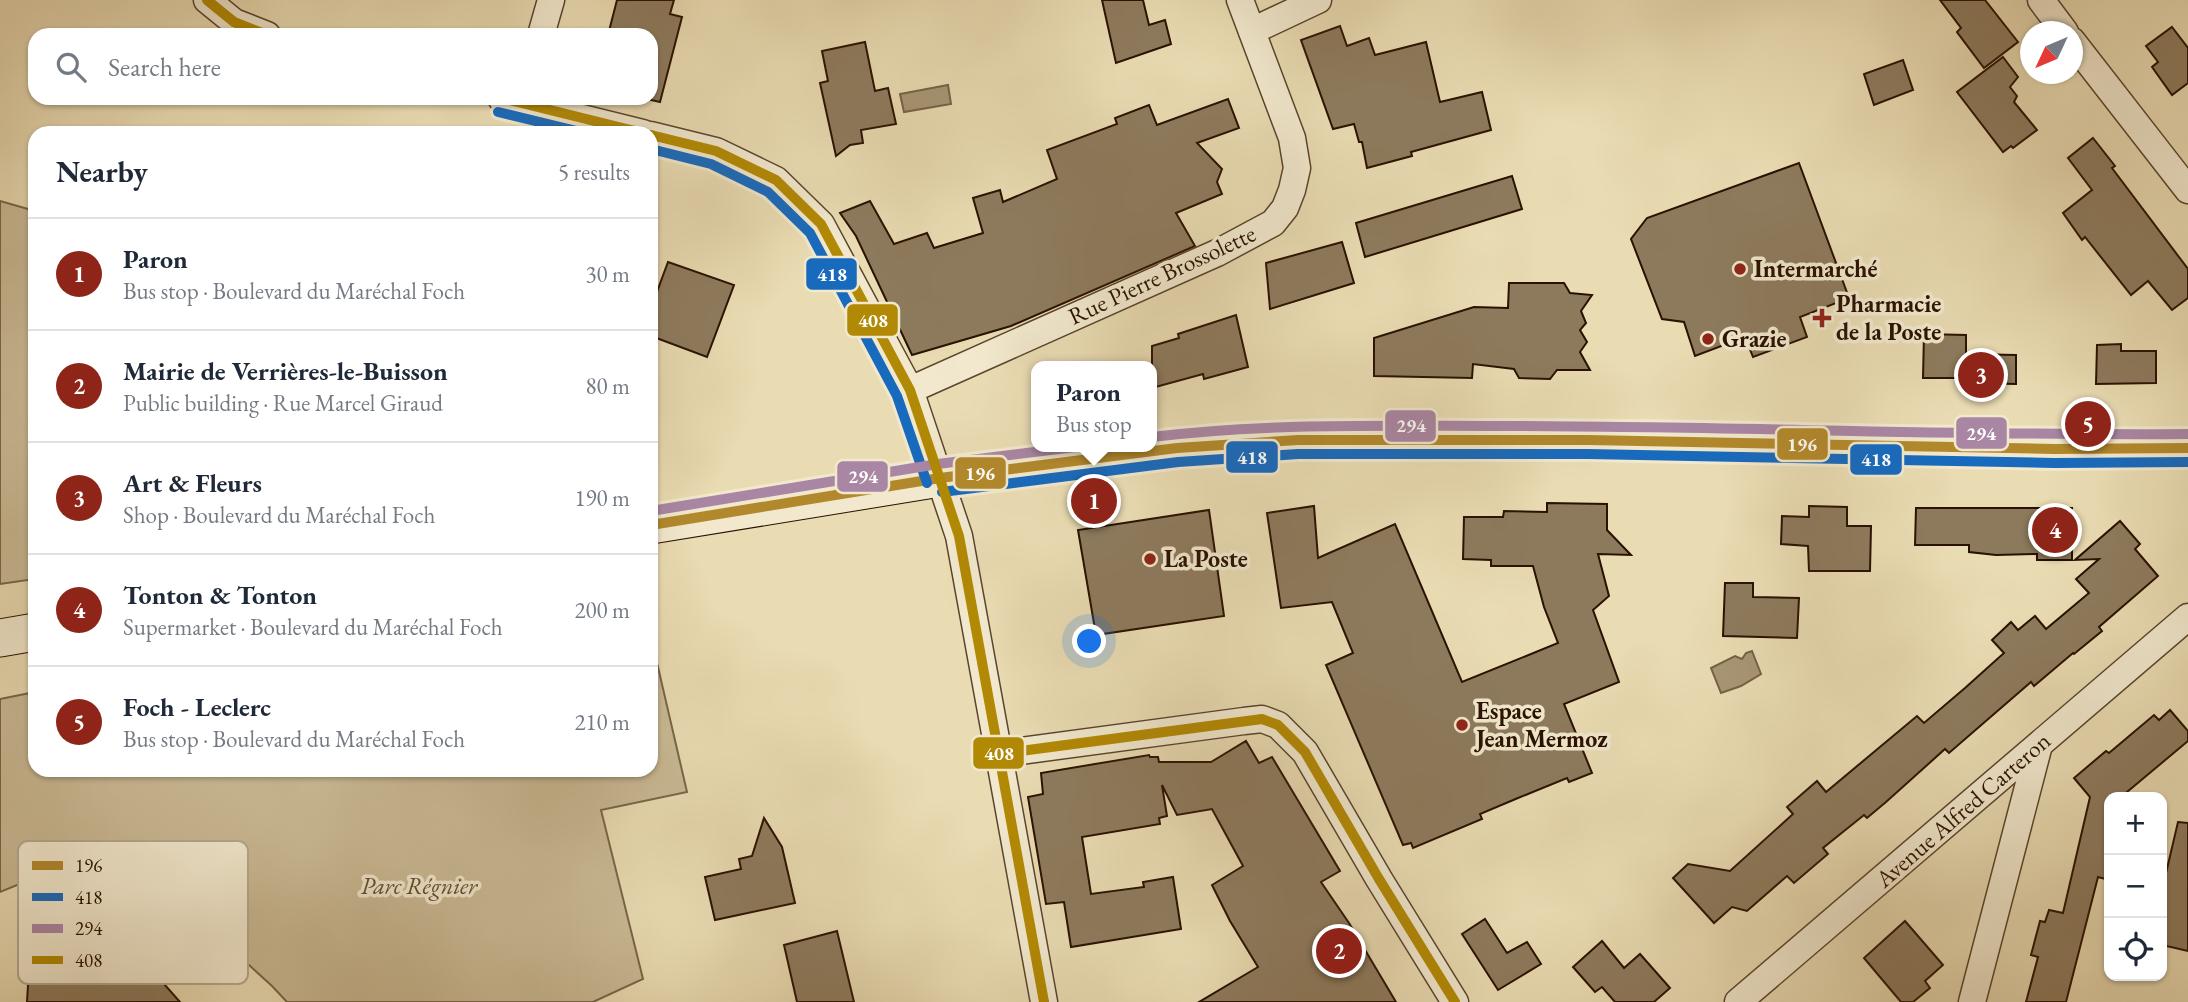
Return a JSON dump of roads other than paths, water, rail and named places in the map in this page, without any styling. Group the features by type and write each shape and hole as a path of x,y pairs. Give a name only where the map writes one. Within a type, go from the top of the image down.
{"street":[{"path":"207,0 233,22 249,28"},
{"path":"543,28 551,0"},
{"name":"Rue Pierre Brossolette","path":"910,390 1217,253 1273,223 1285,208 1297,168 1292,138 1240,0"},
{"path":"1252,31 1318,0"},
{"path":"2041,0 2057,21"},
{"path":"2083,54 2188,190"},
{"path":"535,105 616,126"},
{"path":"658,137 716,151 776,180 821,224 910,390 959,536 1044,1002"},
{"path":"1157,451 1298,440 1588,440 2054,449 2188,448"},
{"path":"658,523 940,478 1145,452"},
{"name":"Avenue Alfred Carteron","path":"1738,1002 2188,617"},
{"path":"0,638 28,633"},
{"path":"998,754 1262,719 1278,725 1305,752 1455,1002"},
{"path":"1972,1002 2039,745"}],"place":[{"name":"Intermarché","path":"1740,269"},
{"name":"Pharmacie de la Poste","path":"1822,318"},
{"name":"Grazie","path":"1708,339"},
{"name":"Art & Fleurs","path":"1981,375"},
{"name":"Foch - Leclerc","path":"2088,424"},
{"name":"Paron","path":"1094,501"},
{"name":"Tonton & Tonton","path":"2055,530"},
{"name":"La Poste","path":"1150,559"},
{"name":"Espace Jean Mermoz","path":"1462,725"},
{"name":"Mairie de Verrières-le-Buisson","path":"1339,951"}],"park label":[{"name":"Parc Régnier","path":"419,886"}]}
